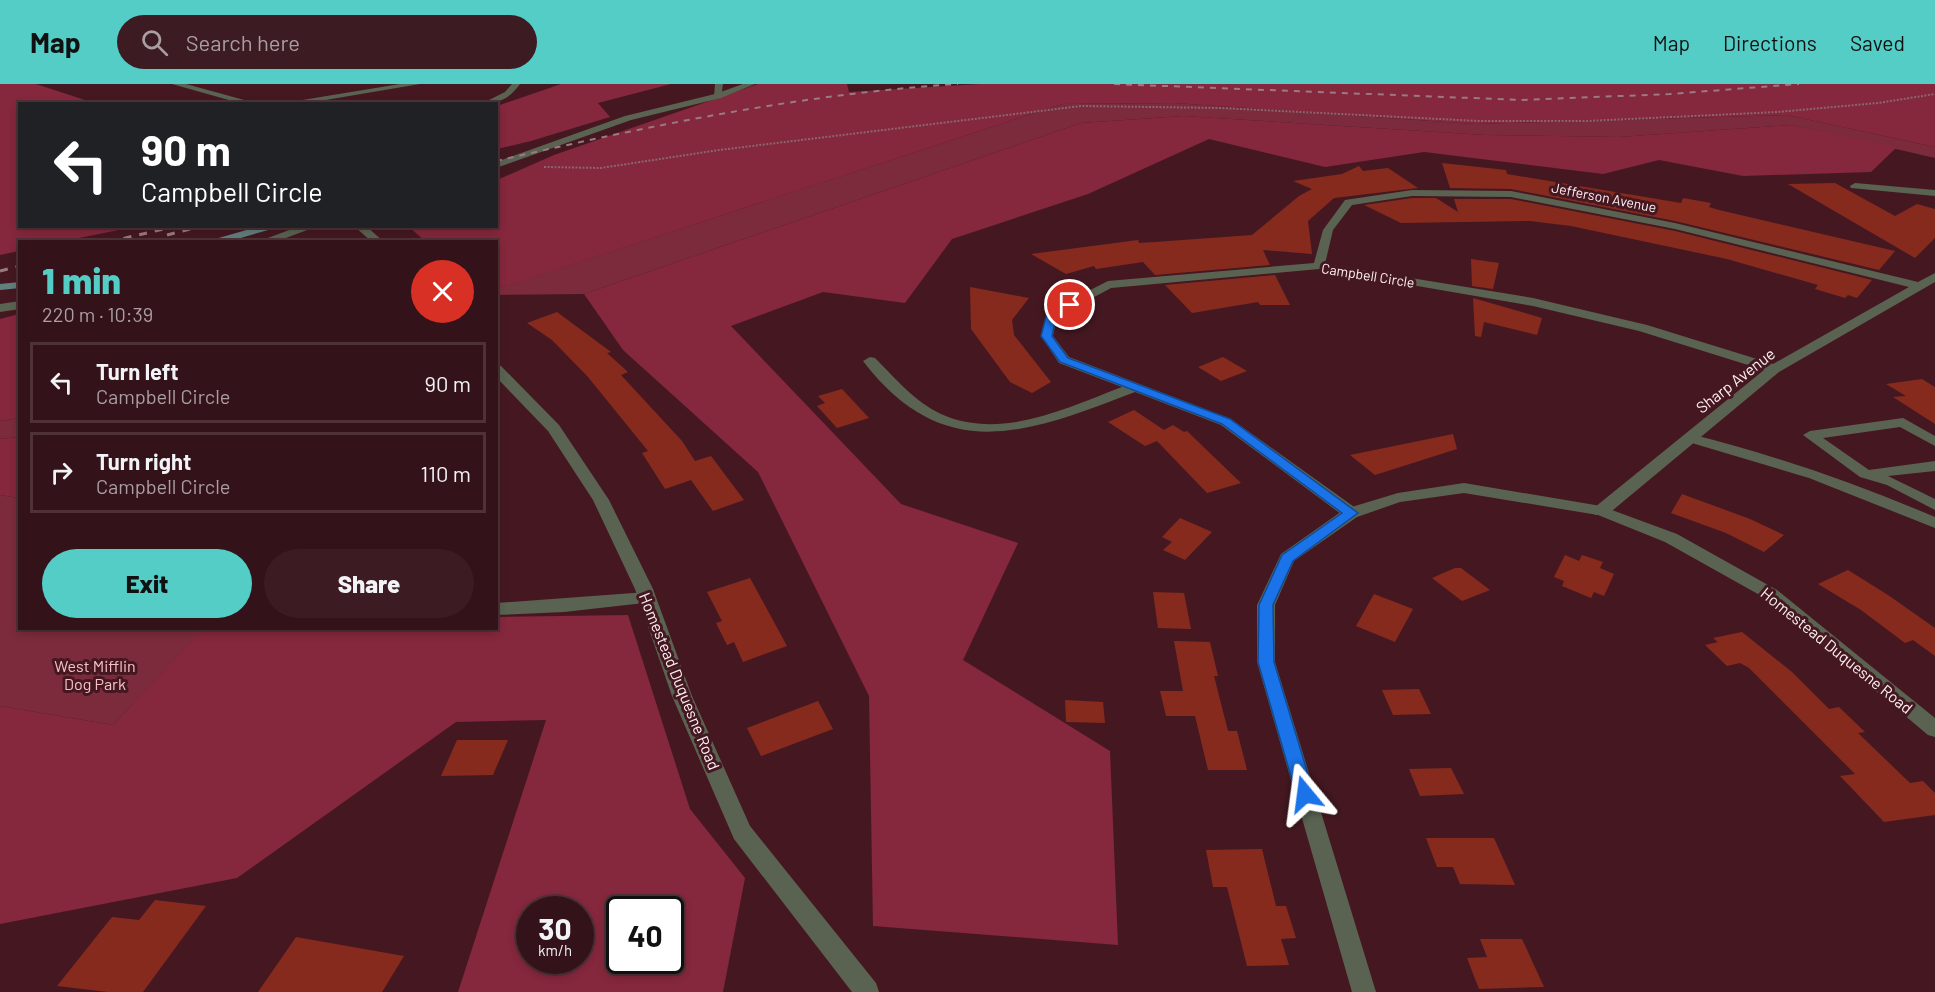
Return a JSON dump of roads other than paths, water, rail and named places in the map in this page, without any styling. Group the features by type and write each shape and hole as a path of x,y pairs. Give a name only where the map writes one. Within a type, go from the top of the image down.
{"street":[{"path":"180,85 201,84"},
{"path":"295,102 416,84"},
{"path":"490,102 508,94 516,84"},
{"path":"718,96 719,84"},
{"path":"498,164 628,118 718,96 751,84"},
{"path":"180,85 247,102"},
{"path":"1855,186 1935,193"},
{"name":"Jefferson Avenue","path":"1319,266 1328,230 1349,202 1412,193 1511,194 1675,226 1920,286"},
{"path":"268,240 307,228"},
{"path":"362,228 376,240"},
{"name":"Campbell Circle","path":"1351,513 1226,422 1064,360 1047,336 1051,315 1108,285 1319,266 1533,302 1643,328 1774,369"},
{"name":"Sharp Avenue","path":"1601,511 1774,369 1935,278"},
{"path":"0,308 18,305"},
{"path":"870,361 914,403 937,417 977,427 1001,429 1031,424 1135,387"},
{"name":"Homestead Duquesne Road","path":"498,371 560,437 601,500 647,598 682,696 742,832 867,992"},
{"path":"1935,442 1903,422 1810,435 1865,474 1892,482 1935,505"},
{"path":"1690,438 1761,455 1842,483 1935,523"},
{"path":"1842,483 1865,474 1935,466"},
{"name":"Homestead Duquesne Road","path":"1364,992 1266,662 1266,605 1287,558 1351,513 1398,498 1464,488 1601,511 1671,538 1771,594 1935,729"},
{"path":"498,609 564,606 647,598"}],"waterway":[{"path":"223,240 264,228"},
{"path":"0,287 18,285"}],"railway":[{"path":"498,161 726,113 841,95 958,84"},
{"path":"1114,84 1522,100 1670,94 1799,84"},
{"path":"117,240 168,228"},
{"path":"167,235 194,228"},
{"path":"0,271 18,266"}],"park label":[{"name":"West Mifflin Dog Park","path":"95,674"}]}
